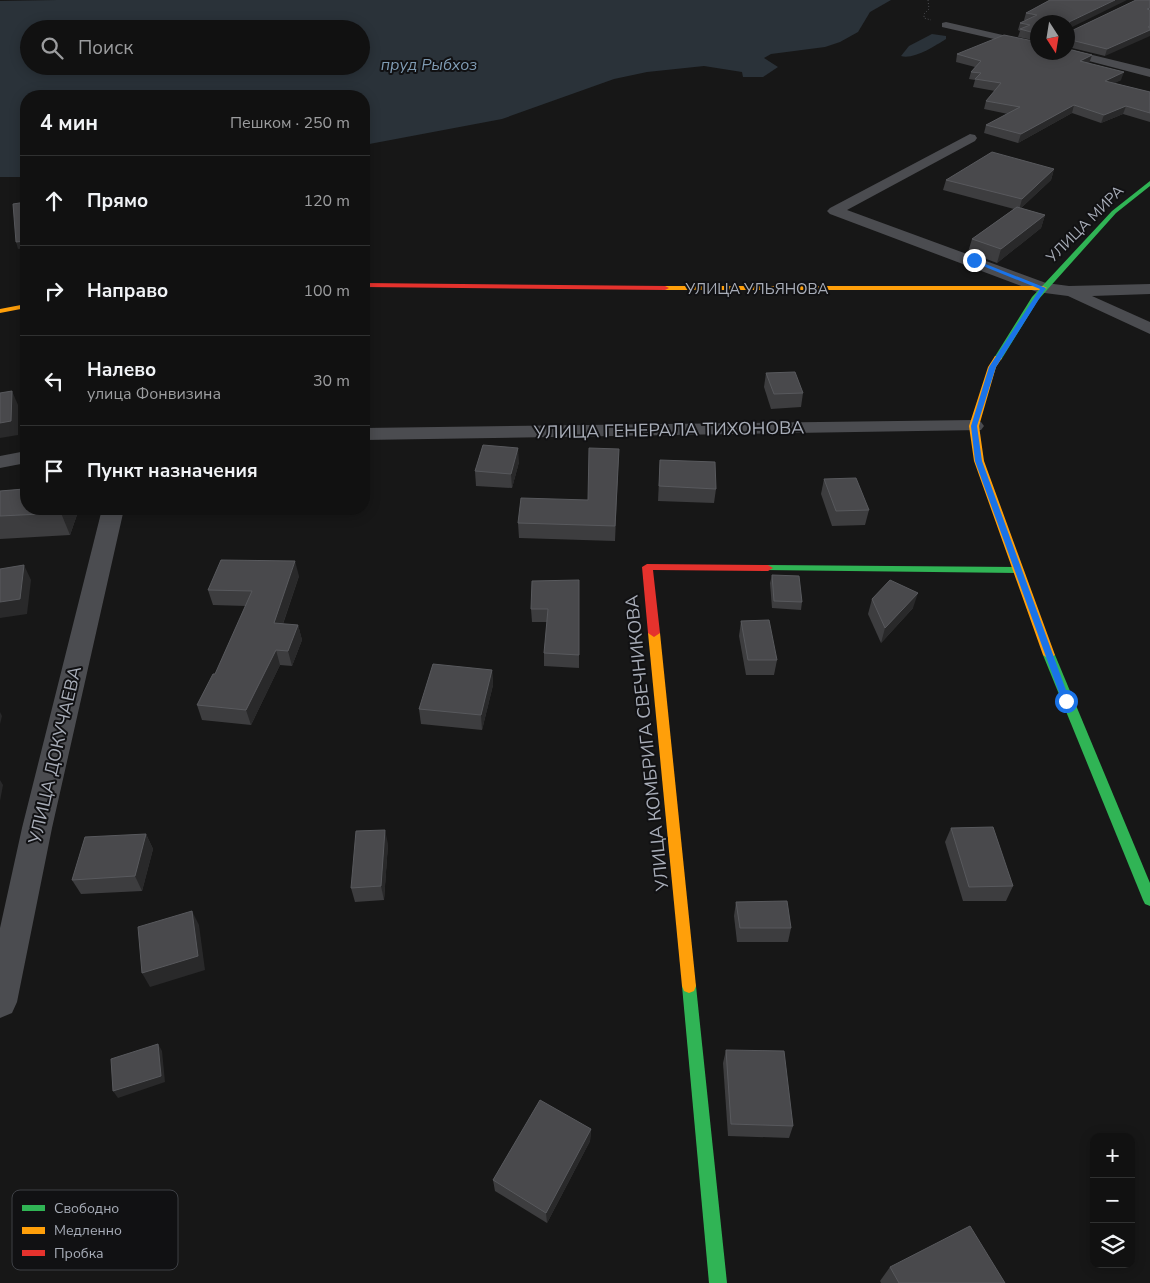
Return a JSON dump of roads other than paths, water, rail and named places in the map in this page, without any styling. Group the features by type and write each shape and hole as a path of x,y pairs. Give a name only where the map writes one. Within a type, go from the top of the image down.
{"street":[{"path":"946,25 1030,44"},
{"path":"1075,54 1150,73"},
{"path":"970,138 835,211 974,260 1043,288"},
{"name":"УЛИЦА МИРА","path":"974,426 992,367 1043,288 1114,212 1150,182"},
{"name":"УЛИЦА УЛЬЯНОВА","path":"370,285 734,289 1043,288 1069,291 1150,289"},
{"path":"1069,291 1150,329"},
{"path":"0,311 20,307"},
{"path":"974,426 979,461 1017,570 1066,701 1150,900"},
{"name":"УЛИЦА ГЕНЕРАЛА ТИХОНОВА","path":"370,434 974,426"},
{"path":"0,462 20,458"},
{"name":"УЛИЦА ДОКУЧАЕВА","path":"0,1002 37,828 112,515"},
{"name":"УЛИЦА КОМБРИГА СВЕЧНИКОВА","path":"718,1283 647,567 1017,570"}],"water":[{"name":"пруд Рыбхоз","path":"891,0 870,12 858,32 840,42 825,47 771,54 764,58 778,67 763,77 743,77 742,72 704,66 647,72 614,79 502,119 370,144 370,90 20,90 20,177 0,177 0,1"},
{"path":"932,34 946,36 946,39 918,54 906,57 901,56 909,46"}]}
